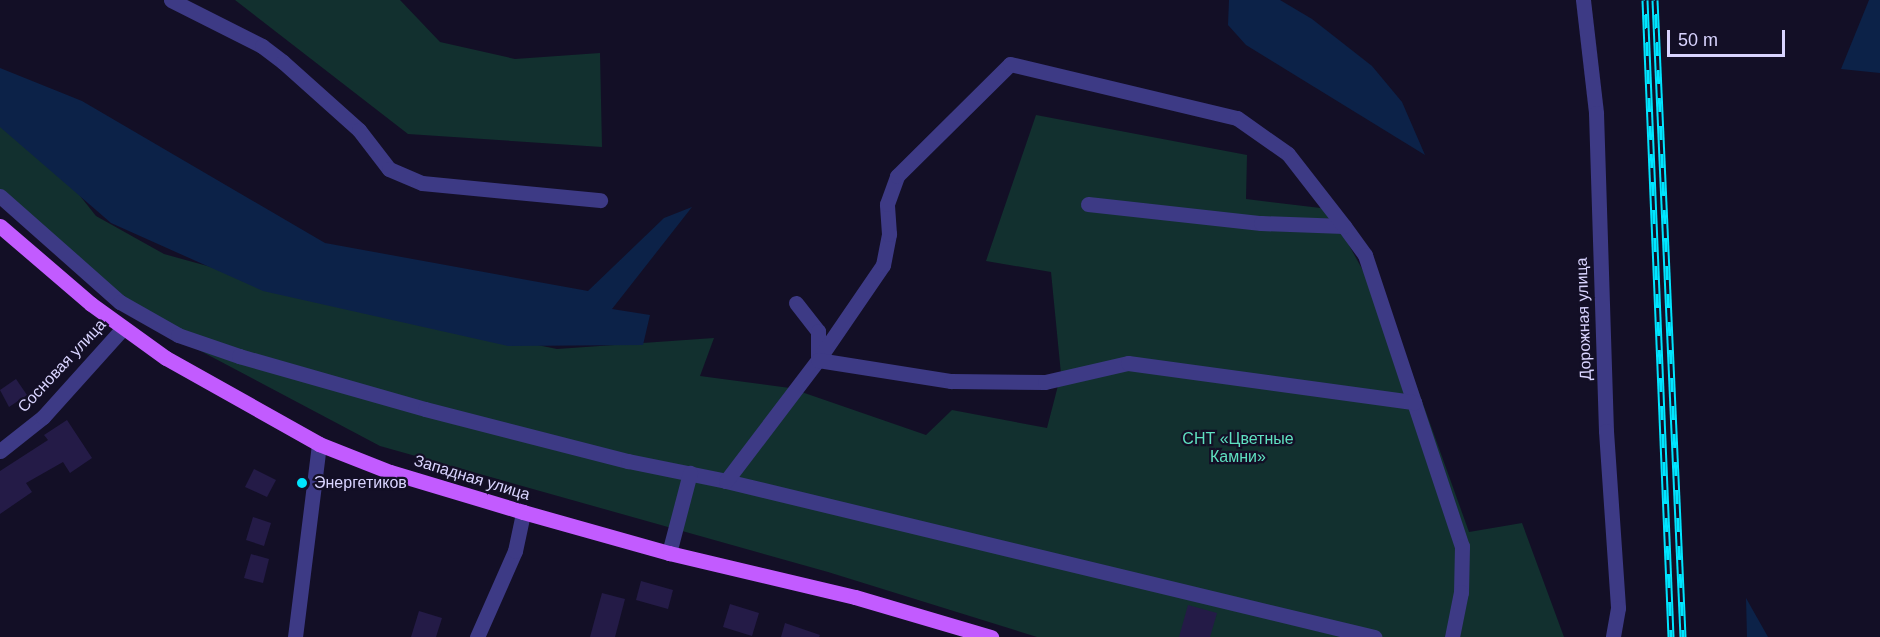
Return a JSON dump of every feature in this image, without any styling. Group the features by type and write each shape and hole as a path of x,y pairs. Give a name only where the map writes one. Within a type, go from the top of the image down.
{"main road":[{"name":"Западная улица","path":"0,226 123,328 220,392 319,444 390,472 523,512 669,552 855,597 992,637"}],"street":[{"path":"171,0 262,46 283,62 359,130 388,169 422,183 600,200"},
{"name":"Дорожная улица","path":"1583,0 1596,112 1605,431 1618,608 1613,637"},
{"path":"726,481 819,360 882,265 889,234 887,204 897,176 1010,64 1091,80 1237,118 1288,154 1365,255 1462,546 1461,592 1452,637"},
{"path":"0,196 120,302 178,335 425,410 1374,637"},
{"path":"1088,204 1261,223 1344,226"},
{"path":"796,303 818,331 819,360"},
{"name":"Сосновая улица","path":"0,451 43,417 123,328"},
{"path":"819,360 951,381 1044,382 1128,363 1414,402"},
{"path":"295,637 319,444"},
{"path":"669,552 690,473"},
{"path":"477,637 515,550 523,512"}],"green space":[{"path":"235,0 400,0 440,42 515,59 600,53 602,147 408,134"},
{"name":"СНТ «Цветные Камни»","path":"0,108 69,182 96,216 164,254 370,311 557,349 714,338 700,376 790,388 926,435 952,410 1047,428 1061,374 1051,272 986,261 1036,115 1247,155 1246,199 1329,209 1398,334 1469,532 1522,523 1564,637 1037,637 828,572 380,446 142,320 0,201"}],"water":[{"path":"1229,0 1280,0 1312,19 1372,66 1402,102 1425,155 1246,45 1228,25"},
{"path":"1869,0 1880,0 1880,73 1841,69"},
{"path":"0,68 82,101 325,243 588,291 664,218 692,207 612,309 650,315 643,345 508,346 263,291 111,223 0,127"},
{"path":"1746,598 1768,637 1747,637"}],"building":[{"path":"16,379 27,395 9,407 0,390"},
{"path":"67,420 92,458 70,473 63,462 26,483 32,492 0,514 0,471 48,440 44,435"},
{"path":"254,469 276,480 267,497 245,487"},
{"path":"253,517 271,523 264,546 246,540"},
{"path":"251,554 269,559 263,583 244,578"},
{"path":"641,581 673,590 668,609 636,600"},
{"path":"602,593 625,599 615,637 590,637"},
{"path":"730,604 759,613 752,636 723,627"},
{"path":"1188,605 1217,613 1210,637 1179,637"},
{"path":"419,611 442,618 436,637 411,637"},
{"path":"785,623 820,635 819,637 781,637"}],"railway":[{"path":"1645,0 1671,637"},
{"path":"1655,0 1683,637"}],"place":[{"name":"Энергетиков","path":"302,483"}]}
